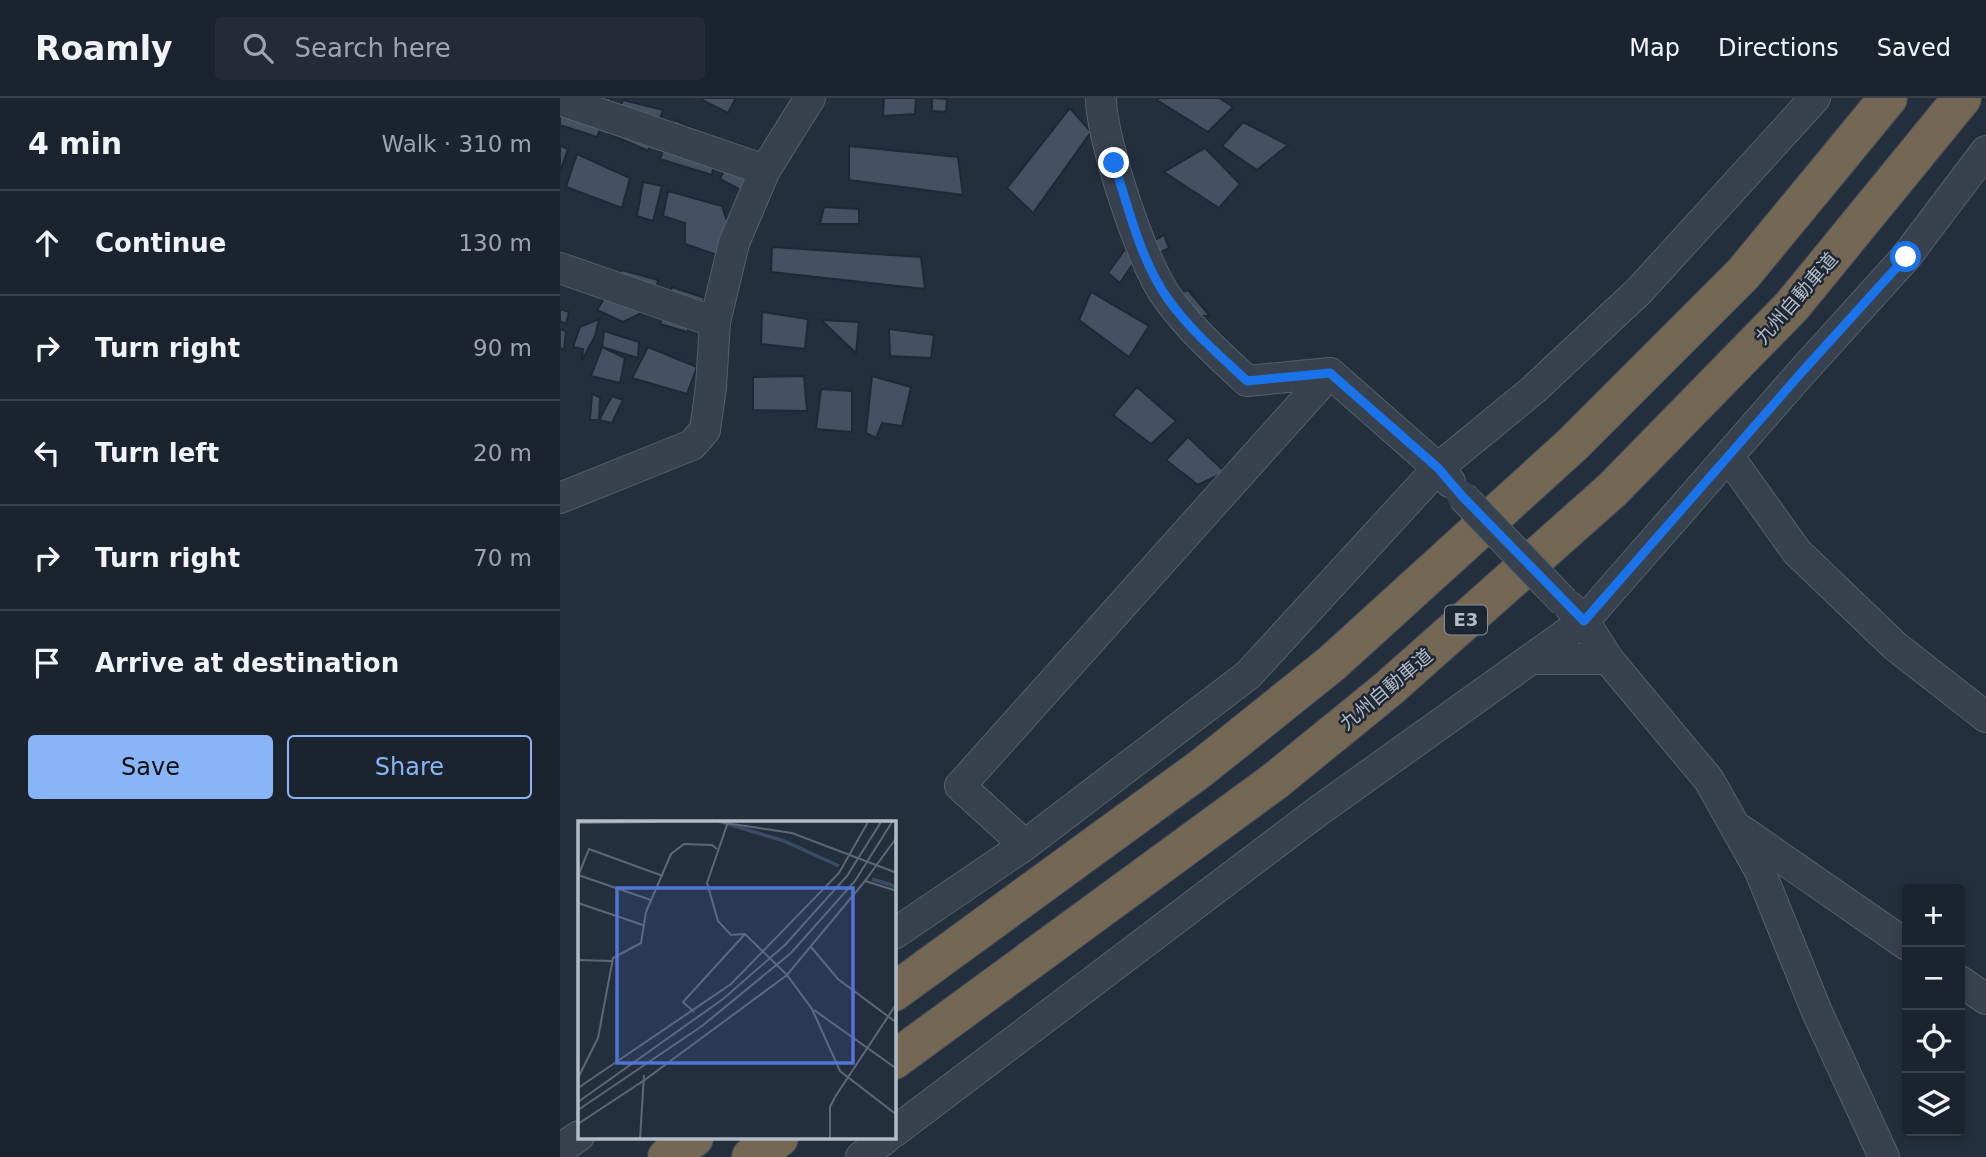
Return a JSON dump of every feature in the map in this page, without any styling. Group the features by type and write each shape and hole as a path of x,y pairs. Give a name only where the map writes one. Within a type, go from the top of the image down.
{"highway":[{"path":"896,991 1200,769 1341,654 1573,444 1743,274 1888,98"},
{"name":"九州自動車道","path":"896,1059 1275,780 1388,689 1612,489 1792,306 1962,98"},
{"path":"667,1157 691,1140"},
{"path":"751,1157 776,1140"}],"street":[{"path":"560,498 692,445 705,430 715,322 734,243 765,170 810,98"},
{"path":"1101,98 1101,114 1114,163 1145,254 1167,298 1192,328 1247,381 1330,373 1438,468 1574,611 1608,659 1710,780 1760,871 1817,1012 1884,1157"},
{"path":"896,933 1025,845 1248,675 1438,468 1533,390 1639,291 1815,98"},
{"path":"560,100 765,170"},
{"path":"896,1130 1317,812 1532,659 1574,611 1729,457 1906,257 1986,151"},
{"path":"560,268 715,322"},
{"path":"1025,845 960,786 1330,373"},
{"path":"1729,457 1797,552 1895,646 1986,717"},
{"path":"1532,659 1608,659"},
{"path":"1735,826 1902,942"},
{"path":"1965,984 1986,999"},
{"path":"560,1149 578,1137"},
{"path":"861,1157 884,1140"}],"building":[{"path":"560,98 611,98 597,137 560,125"},
{"path":"736,98 728,113 702,100"},
{"path":"884,98 916,98 915,114 883,116"},
{"path":"932,98 947,99 946,112 932,111"},
{"path":"1219,98 1233,107 1208,132 1157,100"},
{"path":"623,100 663,110 648,151 608,133"},
{"path":"1070,108 1091,132 1033,213 1007,188"},
{"path":"675,120 718,141 712,175 660,159"},
{"path":"1243,122 1288,145 1257,170 1222,146"},
{"path":"736,143 773,158 746,193 720,179"},
{"path":"560,146 568,149 560,172"},
{"path":"849,146 958,157 963,195 849,180"},
{"path":"1205,148 1240,184 1219,208 1164,172"},
{"path":"577,154 630,178 622,208 566,187"},
{"path":"643,182 662,186 653,221 637,216"},
{"path":"668,191 722,206 731,233 723,257 685,244 685,223 663,216"},
{"path":"824,207 859,209 859,224 820,224"},
{"path":"1164,235 1169,248 1157,254 1152,242"},
{"path":"772,247 921,257 925,289 771,272"},
{"path":"1125,249 1134,262 1120,283 1108,273"},
{"path":"622,270 658,280 652,308 623,322 597,310"},
{"path":"672,287 705,298 687,332 660,324"},
{"path":"1188,290 1210,316 1200,316 1178,294"},
{"path":"1091,292 1149,326 1129,357 1079,320"},
{"path":"560,309 569,312 566,324 560,321"},
{"path":"762,312 808,319 805,349 761,344"},
{"path":"599,319 595,336 582,360 583,349 573,347 580,327"},
{"path":"821,320 859,322 856,353"},
{"path":"560,329 566,331 564,350 560,348"},
{"path":"889,329 934,335 931,358 890,356"},
{"path":"604,331 639,342 638,358 602,347"},
{"path":"602,347 625,358 620,383 591,376"},
{"path":"648,347 697,367 687,394 632,378"},
{"path":"804,376 807,411 753,410 753,377"},
{"path":"872,376 911,387 902,426 882,423 876,438 866,433"},
{"path":"1137,387 1176,421 1151,444 1113,415"},
{"path":"821,389 852,391 852,432 816,429"},
{"path":"592,394 600,397 599,420 590,420"},
{"path":"612,396 623,400 612,423 599,420"},
{"path":"1188,437 1225,472 1198,485 1166,460"}],"route":[{"path":"1114,163 1145,254 1167,298 1201,339 1247,381 1330,373 1438,468 1584,621 1906,257"}]}
